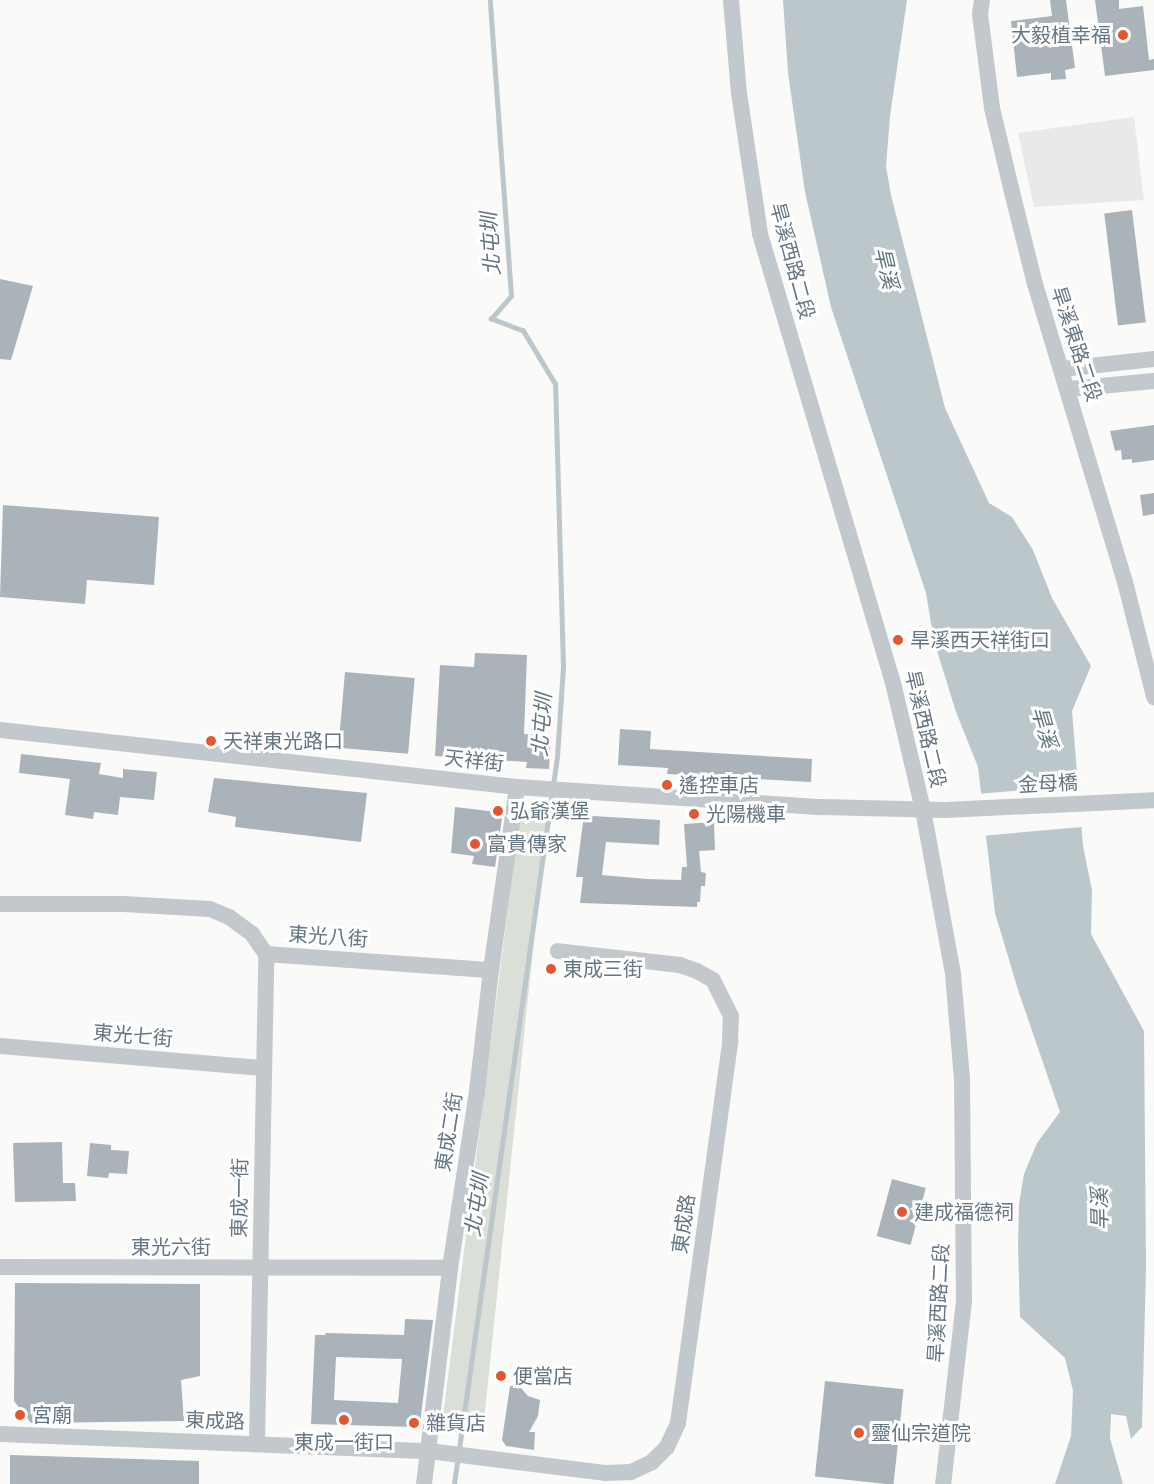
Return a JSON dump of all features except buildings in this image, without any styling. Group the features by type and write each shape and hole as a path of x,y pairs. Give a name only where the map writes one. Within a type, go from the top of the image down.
{"street":[{"name":"旱溪西路二段","path":"731,0 745,138 760,234 894,687 923,810 953,974 962,1078 964,1301 943,1484"},
{"name":"旱溪東路二段","path":"982,0 980,14 992,108 1035,284 1069,389 1125,582 1154,697"},
{"path":"1062,369 1154,359"},
{"path":"1069,389 1154,381"},
{"name":"天祥街","path":"0,730 518,787 821,807 945,810"},
{"name":"東成二街","path":"424,1484 450,1268 477,1091 490,970 518,787"},
{"name":"金母橋","path":"945,810 1154,800"},
{"name":"東光八街","path":"0,904 123,904 210,909 229,917 252,934 266,954 490,970"},
{"name":"東成路","path":"0,1434 429,1451 605,1473 631,1472 652,1462 667,1447 678,1424 730,1041 731,1016 713,980 697,971 680,965 558,951"},
{"name":"東成一街","path":"257,1443 266,954"},
{"name":"東光七街","path":"0,1046 263,1068"},
{"name":"東光六街","path":"0,1267 450,1268"}],"shaded area":[{"path":"1134,117 1144,200 1034,207 1018,133"},
{"path":"521,806 548,806 484,1420 443,1416"}],"water":[{"name":"旱溪","path":"783,0 907,0 890,116 886,167 891,195 945,408 989,503 1012,517 1033,550 1052,598 1091,666 1072,711 1083,846 1092,890 1091,934 1144,1031 1146,1267 1142,1427 1131,1439 1126,1416 1111,1414 1110,1438 1123,1484 1055,1484 1071,1436 1073,1391 1065,1358 1020,1317 1018,1245 1019,1204 1024,1174 1037,1143 1060,1112 1019,993 995,913 978,767 956,712 934,641 926,593 831,307 805,192 788,73"}],"pier":[{"path":"1081,785 1085,827 981,836 977,794"}],"waterway":[{"name":"北屯圳","path":"454,1484 557,757 563,667 555,384 523,331 491,319 511,296 490,0"}],"place":[{"name":"大毅植幸福","path":"1123,35"},
{"name":"旱溪西天祥街口","path":"898,640"},
{"name":"天祥東光路口","path":"211,741"},
{"name":"遙控車店","path":"667,785"},
{"name":"弘爺漢堡","path":"498,811"},
{"name":"光陽機車","path":"694,814"},
{"name":"富貴傳家","path":"475,844"},
{"name":"東成三街","path":"551,969"},
{"name":"建成福德祠","path":"902,1212"},
{"name":"便當店","path":"501,1376"},
{"name":"宮廟","path":"20,1415"},
{"name":"東成一街口","path":"344,1420"},
{"name":"雜貨店","path":"414,1423"},
{"name":"靈仙宗道院","path":"859,1433"}]}
